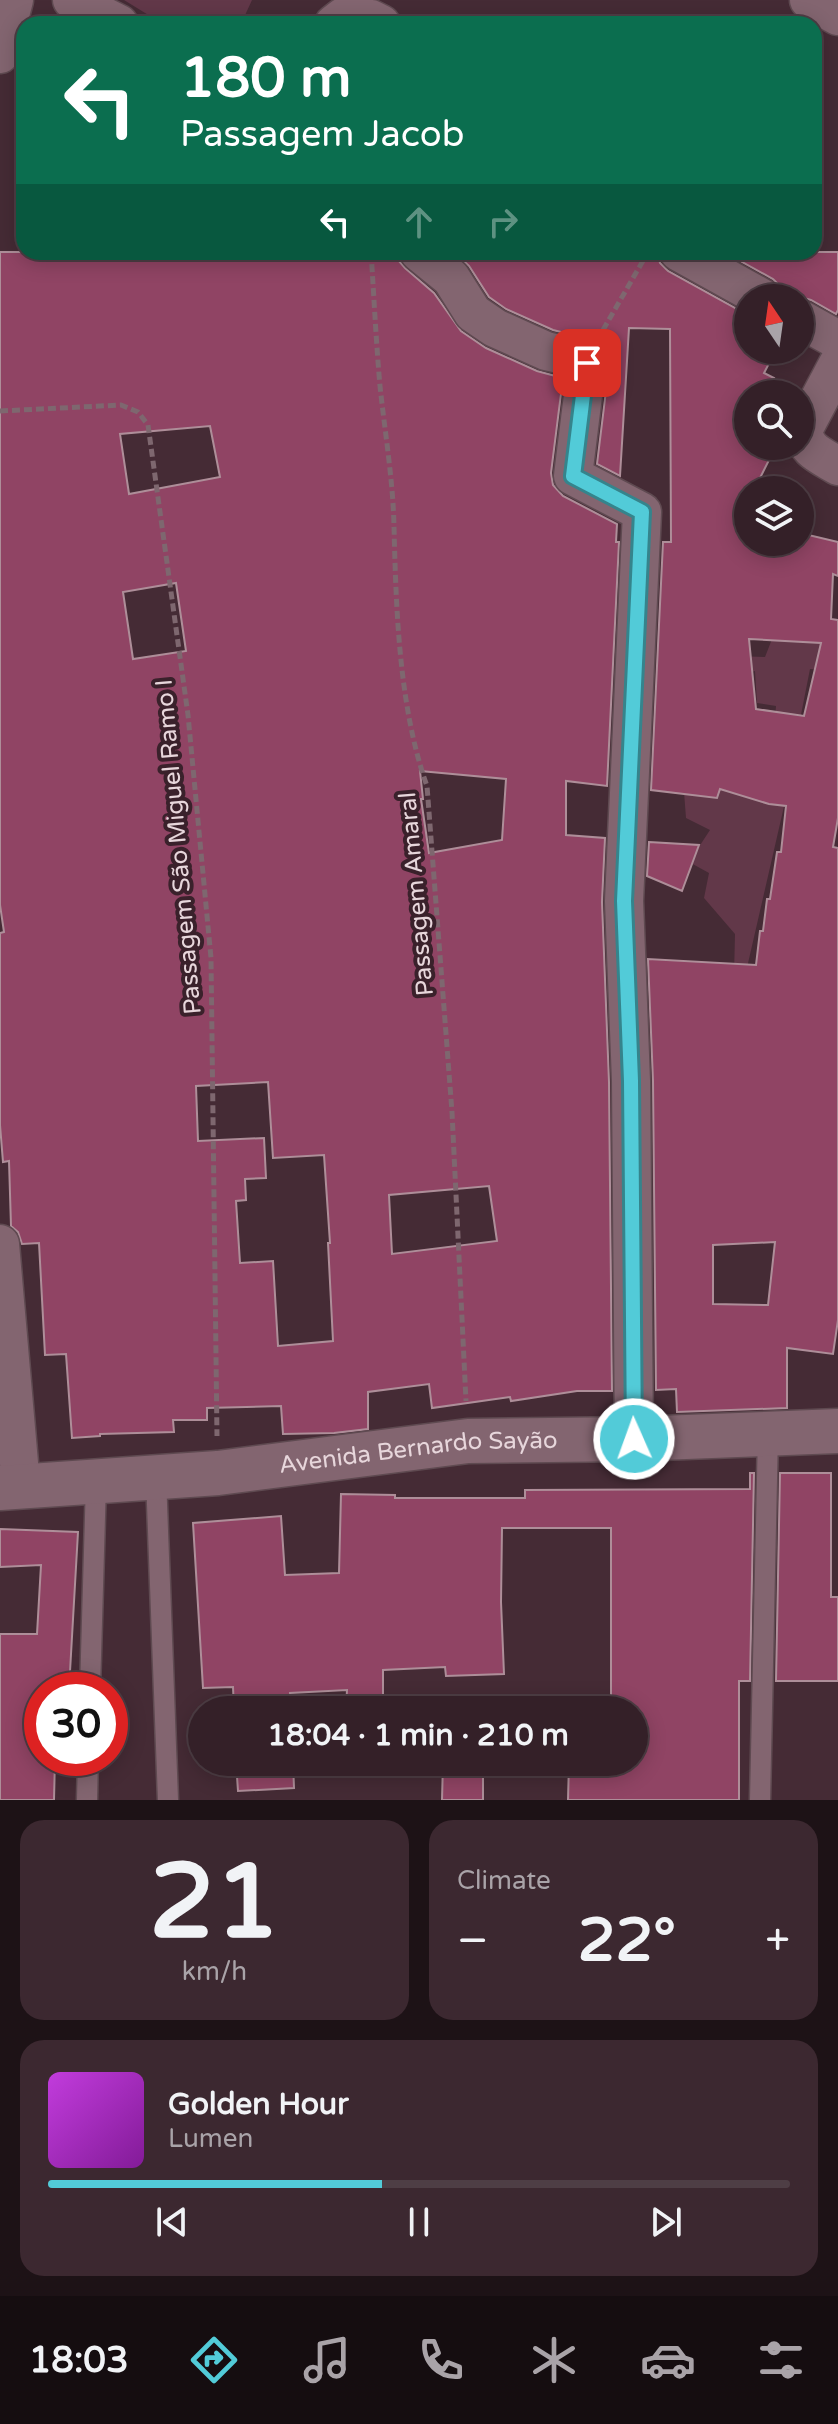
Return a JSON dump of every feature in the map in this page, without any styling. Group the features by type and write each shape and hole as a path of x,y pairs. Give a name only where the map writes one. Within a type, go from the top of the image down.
{"street":[{"path":"0,54 14,0"},
{"path":"72,0 103,16"},
{"path":"809,0 838,16"},
{"path":"429,260 451,278 473,313 495,328 546,351 587,363 573,476 642,512 624,901 631,1081 634,1413"},
{"path":"693,260 737,284"},
{"path":"814,327 838,340"},
{"path":"838,364 803,430 803,441 838,466"},
{"path":"0,1244 10,1487"},
{"name":"Avenida Bernardo Sayão","path":"10,1487 218,1473 468,1441 634,1413 768,1433 838,1431"}],"lane":[{"path":"760,1800 768,1433"},
{"path":"156,1477 168,1800"},
{"path":"91,1672 96,1482"},
{"path":"87,1800 88,1776"}],"path":[{"name":"Passagem Amaral","path":"371,260 394,525 393,562 402,662 416,754 427,786 452,1112 468,1441"},
{"path":"587,363 607,321 643,260"},
{"name":"Passagem São Miguel Ramo I","path":"0,411 121,405 138,412 148,425 188,715 211,958 218,1473"}],"shaded area":[{"path":"124,0 252,0 245,16 150,16"},
{"path":"774,634 838,637 838,670 810,669 797,735 774,731 776,706 757,703 755,671 728,678 737,656 765,657"},
{"path":"683,779 785,802 746,972 734,975 735,934 704,898 709,873 689,862 710,830 686,818"}],"building":[{"path":"0,252 16,252 16,260 399,260 434,293 461,331 486,348 537,371 563,378 551,473 553,485 563,496 617,524 616,542 619,542 607,786 566,781 566,835 605,838 602,902 609,1082 612,1391 577,1391 511,1401 510,1397 432,1408 429,1384 368,1392 368,1429 283,1434 281,1406 207,1408 207,1420 173,1420 174,1432 72,1438 66,1354 45,1355 39,1243 22,1244 18,1232 11,1226 9,1161 3,1162 0,1125 0,933 4,932 0,905","holes":["210,426 220,477 129,494 120,434","176,583 186,651 133,659 123,592","420,771 506,779 502,840 429,853","268,1082 273,1158 324,1155 333,1341 278,1346 273,1261 240,1263 236,1201 246,1200 245,1179 266,1178 264,1138 198,1141 196,1086","489,1186 497,1241 392,1254 389,1195"]},
{"path":"822,252 838,252 836,314 814,302 814,284 778,284 739,260 822,260"},
{"path":"463,260 659,260 668,271 734,307 734,364 769,364 764,373 774,378 734,380 734,460 769,460 761,476 734,476 734,556 814,556 814,536 838,542 838,576 833,574 831,619 838,620 838,818 833,847 838,848 838,1320 833,1354 787,1348 787,1408 677,1412 676,1389 656,1390 653,1081 648,959 756,965 777,852 781,852 786,806 720,789 717,798 651,790 663,542 671,542 670,329 629,328 620,476 597,464 609,366 606,352 585,338 553,330 506,309 489,297","holes":["749,639 821,643 804,716 756,709","775,1242 768,1305 713,1304 713,1245"]},
{"path":"649,842 699,845 682,891 647,876"},
{"path":"750,1473 754,1473 750,1681 739,1681 739,1800 568,1800 569,1776 648,1776 648,1696 611,1696 611,1528 502,1528 504,1674 446,1676 445,1667 383,1670 383,1696 347,1696 347,1690 290,1693 290,1696 233,1696 233,1687 203,1688 193,1523 281,1516 285,1575 339,1573 341,1494 395,1495 395,1498 525,1498 525,1490 750,1489"},
{"path":"780,1473 831,1473 831,1597 838,1597 838,1681 776,1681"},
{"path":"0,1529 78,1532 70,1672 24,1672 24,1776 55,1776 54,1800 0,1800 0,1634 37,1634 41,1565 0,1567"},
{"path":"237,1776 294,1776 294,1788 238,1791"},
{"path":"443,1776 483,1776 483,1800 442,1800"}],"route":[{"path":"587,363 573,476 642,512 624,901 631,1081 634,1439"}]}
